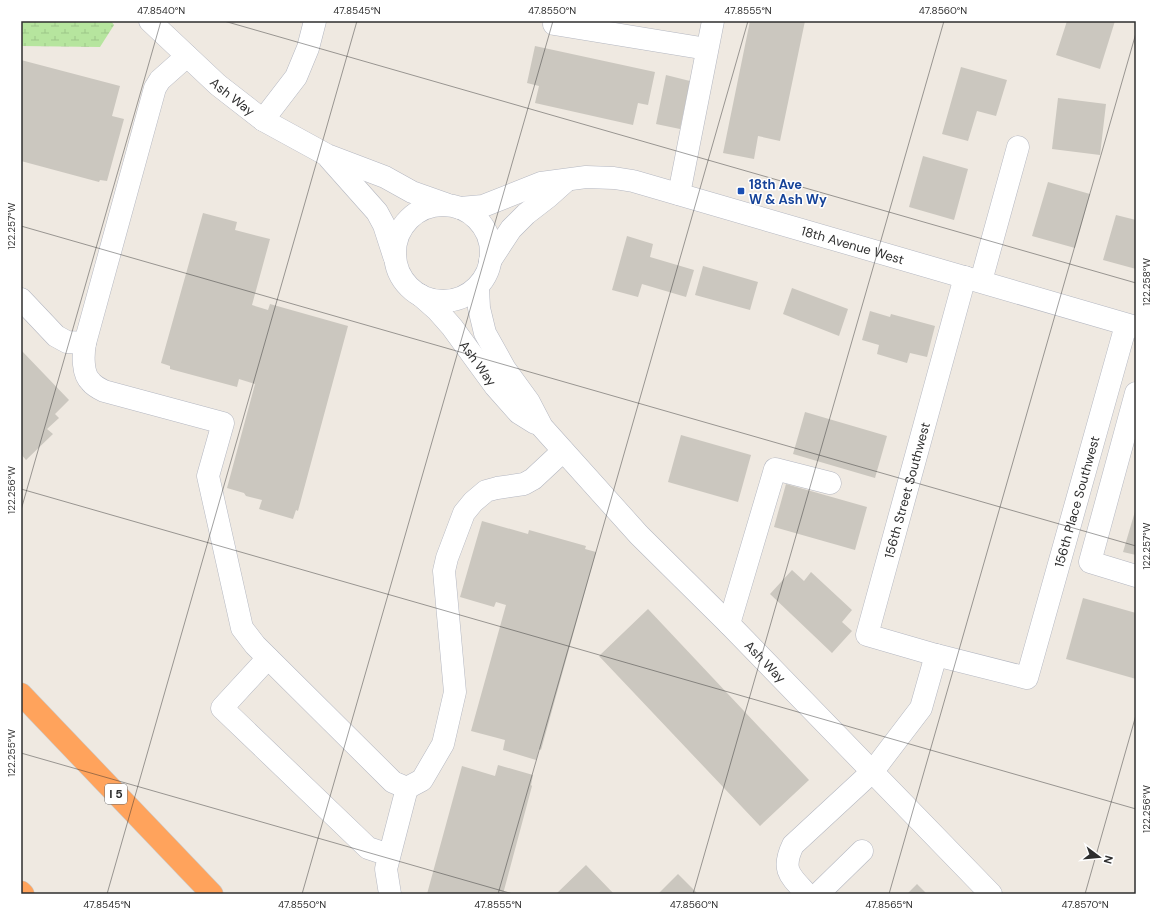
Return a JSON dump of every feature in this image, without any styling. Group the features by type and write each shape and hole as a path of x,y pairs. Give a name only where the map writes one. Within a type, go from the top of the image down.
{"highway":[{"name":"I 5","path":"21,694 212,894"}],"street":[{"name":"Ash Way","path":"150,21 218,85 263,120 327,155 385,177 412,192 453,206"},
{"path":"263,120 296,77 308,48 315,21"},
{"path":"679,194 713,21"},
{"path":"554,24 707,49"},
{"path":"186,56 160,80 156,88 85,343 83,364 90,382 104,391 223,423 208,476 242,628 255,645 393,782 407,788"},
{"path":"973,279 1018,147"},
{"name":"Ash Way","path":"327,155 376,212 384,225 395,257"},
{"name":"18th Avenue West","path":"453,206 483,206 541,183 586,177 614,178 633,181 1131,326"},
{"path":"490,261 511,229 526,214 567,180"},
{"path":"432,205 453,206 474,217 485,229 491,244 490,261 485,278 478,288 466,296 451,301 435,300 419,294 407,285 399,273 395,257 396,240 408,216 419,209 432,205"},
{"name":"156th Street Southwest","path":"936,655 867,635 973,279"},
{"name":"Ash Way","path":"478,288 479,308 485,333 505,369 529,402 542,427 639,535 729,624 991,894"},
{"name":"Ash Way","path":"419,294 437,310 452,327 495,386 519,413 542,427"},
{"path":"21,299 56,336 67,342 85,343"},
{"name":"156th Place Southwest","path":"936,655 1027,678 1131,326"},
{"path":"1136,392 1090,562 1136,576"},
{"path":"390,894 386,869 407,788 422,780 443,744 455,692 444,571 447,558 464,513 473,502 486,491 524,484 533,479 563,451"},
{"path":"729,624 775,469 830,483"},
{"path":"807,894 792,878 786,864 788,854 793,845 873,771 921,708 936,655"},
{"path":"268,658 222,708 368,848 389,855"},
{"path":"818,894 862,851"}],"green space":[{"path":"21,21 111,21 114,25 100,47 21,46"}],"building":[{"path":"750,21 805,21 780,141 758,136 754,159 723,153"},
{"path":"1067,21 1115,21 1100,69 1056,55"},
{"path":"535,46 655,72 648,105 638,103 633,125 535,103 539,86 527,83"},
{"path":"21,60 120,86 112,116 124,119 107,181 100,180 99,182 21,161"},
{"path":"961,67 1007,80 996,116 977,111 968,141 942,134"},
{"path":"666,75 690,81 680,129 656,124"},
{"path":"1058,98 1106,104 1100,155 1052,149"},
{"path":"923,156 968,169 954,220 909,207"},
{"path":"1048,182 1090,194 1075,248 1032,236"},
{"path":"203,213 237,222 235,230 270,239 252,305 268,310 270,304 348,326 298,511 296,510 293,519 259,509 262,500 246,496 244,493 227,488 255,384 239,379 237,387 170,369 170,366 161,363"},
{"path":"1116,215 1136,220 1136,269 1103,260"},
{"path":"627,236 653,244 650,257 694,270 686,297 642,284 638,297 612,290"},
{"path":"703,266 758,282 750,310 695,295"},
{"path":"792,288 848,309 839,336 783,314"},
{"path":"870,311 890,317 891,314 935,326 927,357 910,353 907,363 877,354 879,345 862,340"},
{"path":"21,350 69,400 55,414 59,418 47,429 53,434 26,460 21,454"},
{"path":"805,412 887,436 875,478 793,454"},
{"path":"681,435 751,455 738,502 668,482"},
{"path":"786,484 867,507 855,550 774,527"},
{"path":"1136,508 1136,555 1123,552"},
{"path":"482,521 528,534 529,530 586,546 585,549 596,552 541,750 539,749 536,760 503,750 505,740 471,731 506,605 496,602 494,607 460,597"},
{"path":"792,570 804,581 811,572 852,610 842,622 852,631 832,653 770,594"},
{"path":"1083,598 1136,613 1136,679 1066,659"},
{"path":"648,609 809,780 760,826 599,656"},
{"path":"498,765 533,775 532,786 503,894 427,894 462,766 495,776"},
{"path":"586,865 614,894 556,894"},
{"path":"678,874 698,894 658,894"},
{"path":"917,884 927,894 907,894"}],"place":[{"name":"18th Ave W & Ash Wy","path":"741,191"}]}
